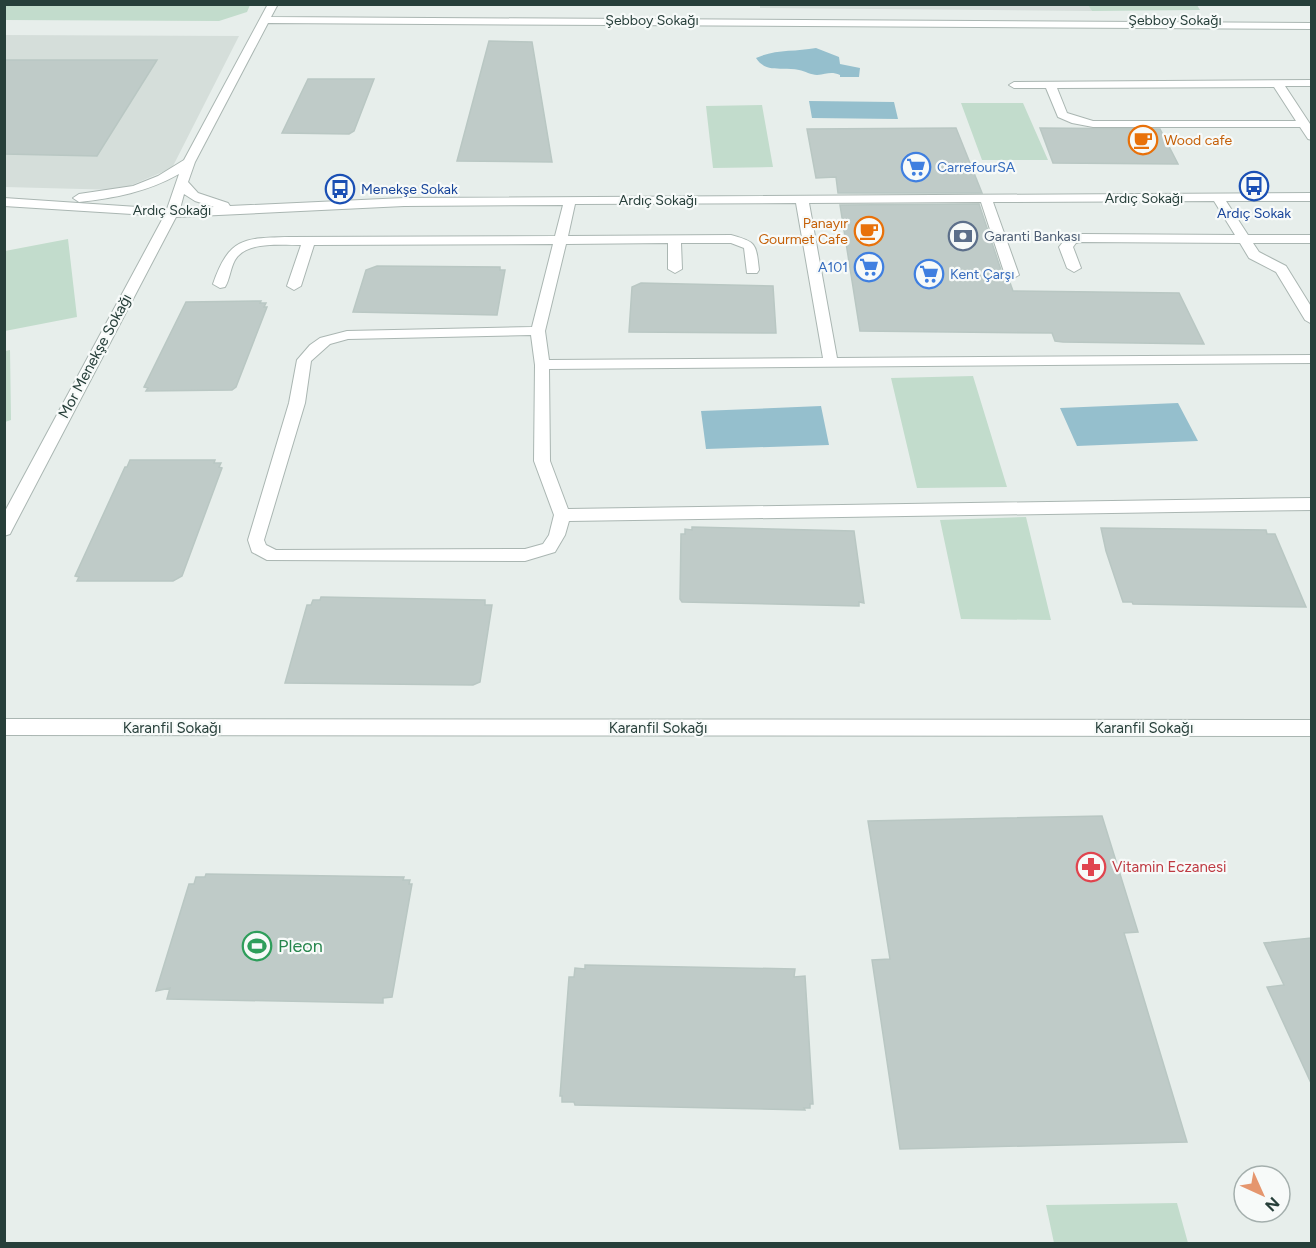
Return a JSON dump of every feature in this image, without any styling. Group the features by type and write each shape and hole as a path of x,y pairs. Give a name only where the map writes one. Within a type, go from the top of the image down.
{"street":[{"path":"269,11 344,10"},
{"name":"Şebboy Sokağı","path":"269,11 382,16 770,17 1084,26 1311,26"},
{"name":"Mor Menekşe Sokağı","path":"4,530 155,241 172,213 189,162 269,11"},
{"name":"Şebboy Sokağı","path":"1039,23 1078,20 1311,20"},
{"path":"1277,83 1311,137"},
{"path":"1014,85 1311,83"},
{"path":"1051,86 1062,115 1092,124 1302,124"},
{"path":"11,202 121,195 155,185 189,162"},
{"path":"182,182 186,192 196,198 237,210"},
{"name":"Ardıç Sokağı","path":"11,202 172,213 404,202 1311,197"},
{"path":"986,198 1012,275"},
{"path":"1218,198 1254,255 1281,269 1311,320"},
{"path":"802,199 831,363"},
{"path":"538,331 347,335 325,341 315,348 304,360 297,403 256,540 258,548 273,556 525,555 549,548 558,535 562,515 542,461 542,365 538,331 570,201"},
{"path":"1074,268 1066,247 1072,240 1082,238 1311,239"},
{"path":"674,239 675,269"},
{"path":"220,284 231,255 241,247 258,243 309,241 731,239 746,243 750,247 752,270"},
{"path":"294,286 309,241"},
{"path":"542,365 1311,359"},
{"path":"562,515 1311,504"},
{"name":"Karanfil Sokağı","path":"4,728 1311,728"}],"shaded area":[{"path":"1088,4 1092,11 760,8 760,5"},
{"path":"5,35 239,36 172,168 120,190 5,187"}],"green space":[{"path":"4,5 250,5 247,12 219,21 5,20"},
{"path":"1088,5 1197,5 1200,10 1092,11"},
{"path":"961,103 1023,103 1048,160 982,160"},
{"path":"762,105 773,167 713,168 706,106"},
{"path":"68,239 77,317 5,331 5,251"},
{"path":"10,350 11,420 5,422 5,351"},
{"path":"973,376 1007,487 917,488 891,378"},
{"path":"1026,517 1051,620 961,619 940,520"},
{"path":"1177,1203 1188,1243 1054,1243 1046,1205"}],"water":[{"path":"816,48 839,57 840,64 860,68 859,77 840,77 840,75 831,73 815,75 793,69 770,68 756,58 778,52"},
{"path":"809,101 894,102 898,119 812,118"},
{"path":"1178,403 1198,441 1077,446 1060,408"},
{"path":"821,406 829,445 706,449 701,411"}],"building":[{"path":"489,41 532,42 552,162 457,161"},
{"path":"4,60 157,60 97,156 4,154"},
{"path":"308,79 374,79 354,131 349,134 282,133"},
{"path":"956,128 982,193 838,193 836,177 816,178 807,129"},
{"path":"1040,128 1160,129 1178,164 1053,163"},
{"name":"Kent Çarşı","path":"979,204 1003,276 1009,280 1013,291 1179,293 1204,344 1063,342 1055,341 1052,333 860,331 840,205"},
{"path":"377,266 500,267 500,270 505,270 497,315 353,312 366,270"},
{"path":"641,283 773,286 776,333 629,332 632,287"},
{"path":"261,301 260,303 266,303 264,307 267,307 236,387 232,390 146,391 148,388 144,387 186,302"},
{"path":"130,460 215,460 214,463 221,463 219,467 222,468 182,576 173,581 77,581 79,577 75,576"},
{"path":"692,527 854,531 864,603 859,602 859,606 682,602 680,599 681,534 685,534 685,529 692,530"},
{"path":"1101,528 1266,530 1267,534 1275,534 1306,607 1123,602"},
{"path":"321,597 485,600 485,605 492,605 480,682 473,685 285,683 307,605 311,605 313,600 320,600"},
{"path":"1102,816 1138,932 1124,933 1187,1142 900,1149 872,960 890,959 868,821"},
{"path":"206,874 404,877 403,880 410,880 409,884 412,884 392,997 383,998 383,1003 167,999 170,988 156,991 189,884 194,884 196,877 205,877"},
{"path":"1311,938 1311,1083 1267,987 1284,985 1264,943"},
{"path":"585,965 795,969 794,977 805,976 813,1104 810,1104 810,1108 804,1108 805,1110 575,1105 574,1102 562,1102 562,1096 560,1096 569,977 574,977 575,968 585,969"}],"place":[{"name":"Wood cafe","path":"1143,140"},
{"name":"CarrefourSA","path":"916,167"},
{"name":"Ardıç Sokak","path":"1254,186"},
{"name":"Menekşe Sokak","path":"340,189"},
{"name":"Panayır Gourmet Cafe","path":"869,231"},
{"name":"Garanti Bankası","path":"963,236"},
{"name":"A101","path":"869,267"},
{"name":"Kent Çarşı","path":"929,274"},
{"name":"Vitamin Eczanesi","path":"1091,867"},
{"name":"Pleon","path":"257,946"}]}
